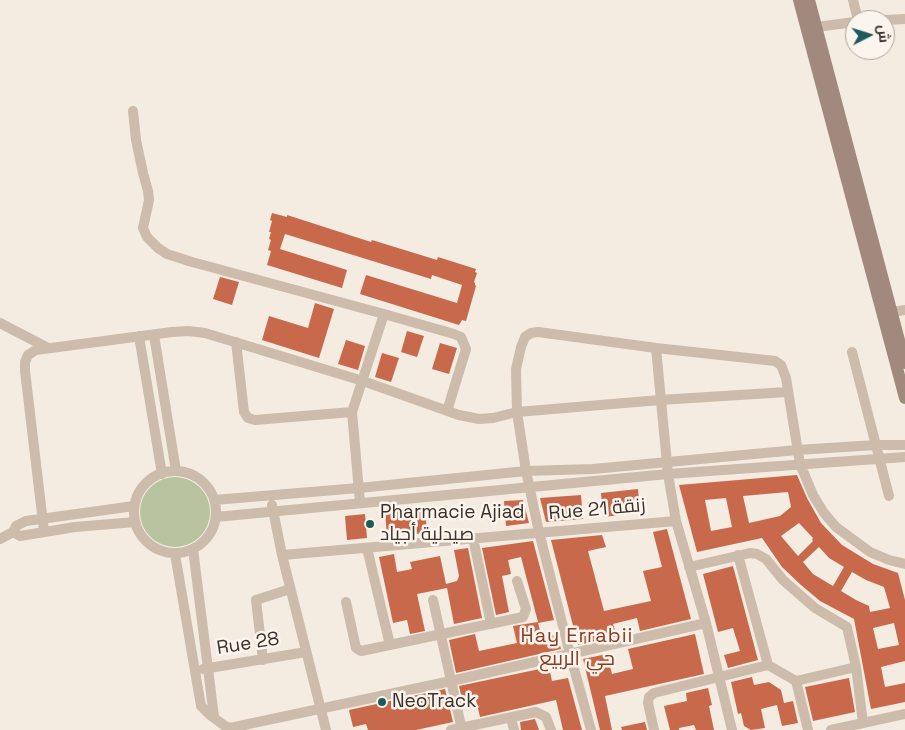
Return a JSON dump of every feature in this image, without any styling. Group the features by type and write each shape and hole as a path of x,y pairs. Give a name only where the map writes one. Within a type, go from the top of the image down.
{"main road":[{"path":"799,0 905,398"},
{"path":"809,0 905,362"}],"street":[{"path":"816,28 845,24"},
{"path":"133,111 136,140 149,200 143,228 158,248 167,254 192,262 461,337 466,349 447,411"},
{"path":"892,312 905,310"},
{"path":"360,504 352,412 384,314"},
{"path":"0,323 48,348"},
{"path":"44,532 25,362 28,355 36,350 154,334 188,331 205,333 363,381 459,415 480,419 517,412 787,392"},
{"path":"591,730 539,532 526,471 517,412 516,369 521,346 525,337 531,333 538,332 656,348 775,361 781,365 783,370 800,464 813,494 824,513 836,527 870,552 905,564"},
{"path":"154,334 176,471"},
{"path":"139,336 162,474"},
{"path":"236,342 244,412 248,418 254,420 352,412"},
{"path":"656,348 666,462 676,521 706,623 732,730"},
{"path":"852,352 889,496"},
{"path":"214,500 526,471 593,469 797,450 905,445"},
{"path":"216,517 273,510 360,504 668,474 905,457"},
{"path":"176,471 187,473 197,478 209,490 214,500 216,517 214,526 207,538 193,549 175,554 151,546 141,535 135,522 134,506 145,484 162,474 176,471"},
{"path":"270,496 290,589 326,730"},
{"path":"0,539 13,532 20,524 134,506"},
{"name":"Rue 21 زنقة","path":"282,555 676,521"},
{"path":"13,532 20,536 135,522"},
{"path":"473,538 490,624"},
{"path":"367,548 390,645"},
{"path":"193,549 214,717"},
{"path":"175,554 201,706 225,726 237,727 706,623"},
{"path":"689,566 738,555 757,554 766,559 795,592 815,608 847,627 856,667 863,723"},
{"path":"738,555 768,666"},
{"path":"346,602 357,650 441,635 524,616 526,609 517,581"},
{"path":"263,660 256,600 290,589"},
{"path":"433,600 451,681 458,729 536,712 546,716 551,730"},
{"name":"Rue 28","path":"195,670 306,652"},
{"path":"654,730 648,703 649,697 654,693 768,666 796,681 856,667"},
{"path":"796,681 808,730"},
{"path":"831,730 905,714"},
{"path":"511,718 514,730"}],"green space":[{"path":"175,477 188,480 200,487 207,499 210,512 207,525 200,537 188,544 175,547 162,544 150,537 143,525 140,512 143,499 150,487 162,480"}],"building":[{"path":"272,213 287,217 287,215 371,242 372,240 437,260 438,257 476,269 475,272 477,273 474,282 476,286 466,321 462,320 459,325 360,294 366,275 457,303 462,285 432,275 431,279 285,234 280,249 347,270 342,288 267,265 271,251 268,250 271,240 269,239 271,232 269,232"},
{"path":"220,277 239,282 232,305 213,299"},
{"path":"315,303 334,309 319,358 262,340 269,316 308,328"},
{"path":"407,331 424,336 417,357 401,352"},
{"path":"346,340 365,346 358,370 338,364"},
{"path":"440,343 457,348 449,374 432,369"},
{"path":"382,353 399,358 391,382 375,377"},
{"path":"797,475 821,523 842,545 873,564 898,573 905,600 905,661 881,667 885,687 905,683 905,702 871,709 854,619 820,601 801,585 782,567 762,538 697,552 679,485","holes":["788,492 791,507 780,516 749,523 743,496","726,498 732,527 711,531 705,500","799,523 813,538 813,541 798,556 781,536","819,547 829,558 844,567 833,586 813,574 803,562","852,572 884,587 890,608 870,612 869,606 841,591","894,623 899,645 878,649 873,628"]},
{"path":"638,489 640,513 603,517 601,493"},
{"path":"581,495 583,519 546,522 540,498"},
{"path":"523,500 529,523 506,526 504,501"},
{"path":"425,509 427,533 387,536 385,512"},
{"path":"365,514 367,538 347,540 345,516"},
{"path":"667,529 691,619 640,631 637,618 613,624 617,636 578,645 551,540 602,535 606,547 588,551 604,611 651,601 643,571 662,567 653,532"},
{"path":"533,541 554,620 538,623 542,638 557,634 561,649 456,673 449,640 475,634 479,651 517,643 513,626 538,622 521,557 508,560 511,574 502,576 509,612 496,615 482,548"},
{"path":"468,548 482,618 454,624 447,588 417,594 425,631 410,634 407,620 393,623 379,557 394,554 397,572 412,569 410,562 440,556 446,584 457,581 459,576 454,550"},
{"path":"733,566 758,660 728,668 724,655 740,651 733,628 718,632 703,574"},
{"path":"695,634 704,674 605,696 612,730 600,730 583,659 607,654 612,674 633,669 628,649"},
{"path":"549,667 552,681 568,678 582,730 563,730 556,700 480,717 476,700 463,703 459,686"},
{"path":"752,677 754,685 769,682 781,690 784,703 793,701 798,723 782,726 777,705 761,709 765,728 751,730 744,726 741,713 738,714 731,682"},
{"path":"849,678 855,712 813,721 805,687"},
{"path":"708,688 712,705 709,706 714,730 696,730 694,725 679,728 679,730 670,730 664,706 687,701 686,693"},
{"path":"445,689 453,722 416,730 368,730 366,724 353,727 349,710"},
{"path":"535,719 539,730 521,730 520,722"},
{"path":"645,722 647,730 622,730 621,727"}],"place":[{"name":"Pharmacie Ajiad صيدلية أجياد","path":"370,524"},
{"name":"NeoTrack","path":"382,702"}],"district":[{"name":"Hay Errabii حي الربيع","path":"577,648"}]}
